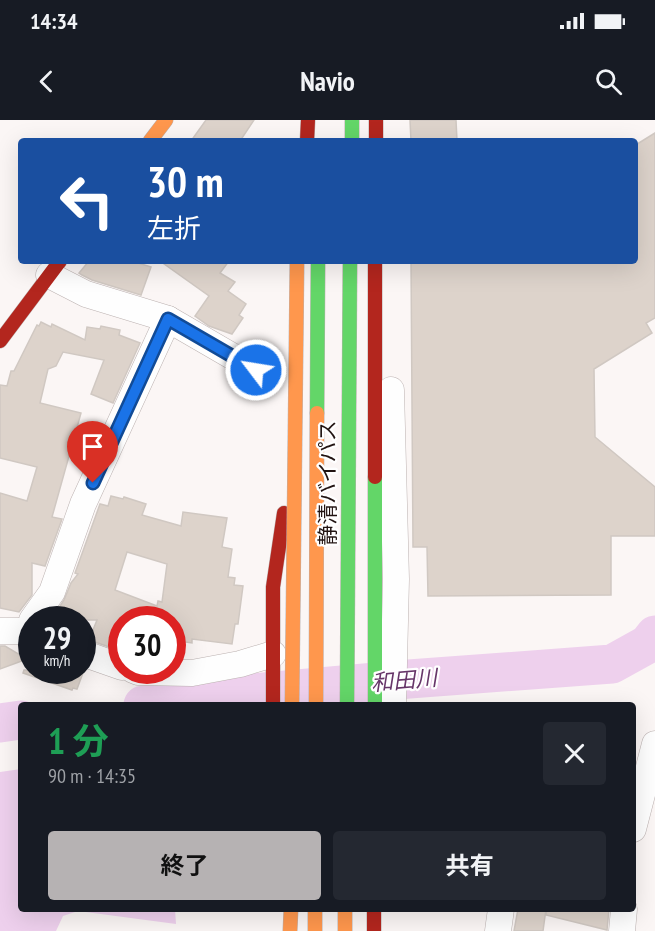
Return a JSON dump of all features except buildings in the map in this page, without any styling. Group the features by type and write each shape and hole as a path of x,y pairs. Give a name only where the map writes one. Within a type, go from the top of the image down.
{"main road":[{"path":"152,138 166,120"},
{"path":"299,120 299,138"},
{"path":"307,138 308,120"},
{"path":"319,120 319,138"},
{"path":"350,120 350,138"},
{"path":"376,120 376,138"},
{"path":"292,702 297,264"},
{"path":"273,702 273,587 303,399 305,264"},
{"name":"静清バイパス","path":"316,702 318,264"},
{"path":"350,264 353,702"},
{"name":"静清バイパス","path":"346,702 350,264"},
{"path":"375,264 375,702"},
{"path":"0,341 55,268"},
{"path":"290,931 291,912"},
{"path":"315,912 315,931"},
{"path":"345,912 345,931"},
{"path":"355,912 355,931"},
{"path":"374,912 374,931"}],"street":[{"path":"386,120 386,138"},
{"path":"388,264 396,579 393,702"},
{"path":"55,268 86,294 168,319 256,370"},
{"path":"41,606 52,592 83,504 168,319"},
{"path":"186,673 240,664 273,654"},
{"path":"636,817 655,744"},
{"path":"390,912 390,931"},
{"path":"498,931 501,912"},
{"path":"622,931 624,912"}],"shaded area":[{"path":"18,769 18,912 75,912 63,916 56,931 0,931 0,772"},
{"path":"86,912 175,912 176,924"}],"waterway":[{"name":"和田川","path":"168,702 409,679 612,664 648,644 655,635"},
{"name":"和田川","path":"0,723 18,720"}],"traffic: fast":[{"path":"352,120 352,138"},
{"path":"317,413 318,264"},
{"path":"347,702 350,264"},
{"path":"375,477 375,702"}],"traffic: slow":[{"path":"152,138 166,120"},
{"path":"292,702 297,264"},
{"path":"316,702 317,413"},
{"path":"290,931 291,912"},
{"path":"315,912 315,931"},
{"path":"345,912 345,931"}],"traffic: jam":[{"path":"307,138 308,120"},
{"path":"376,120 376,138"},
{"path":"0,341 58,264"},
{"path":"375,264 375,477"},
{"path":"273,702 273,587 284,513"},
{"path":"374,912 374,931"}],"route":[{"path":"93,483 168,319 256,370"}]}
